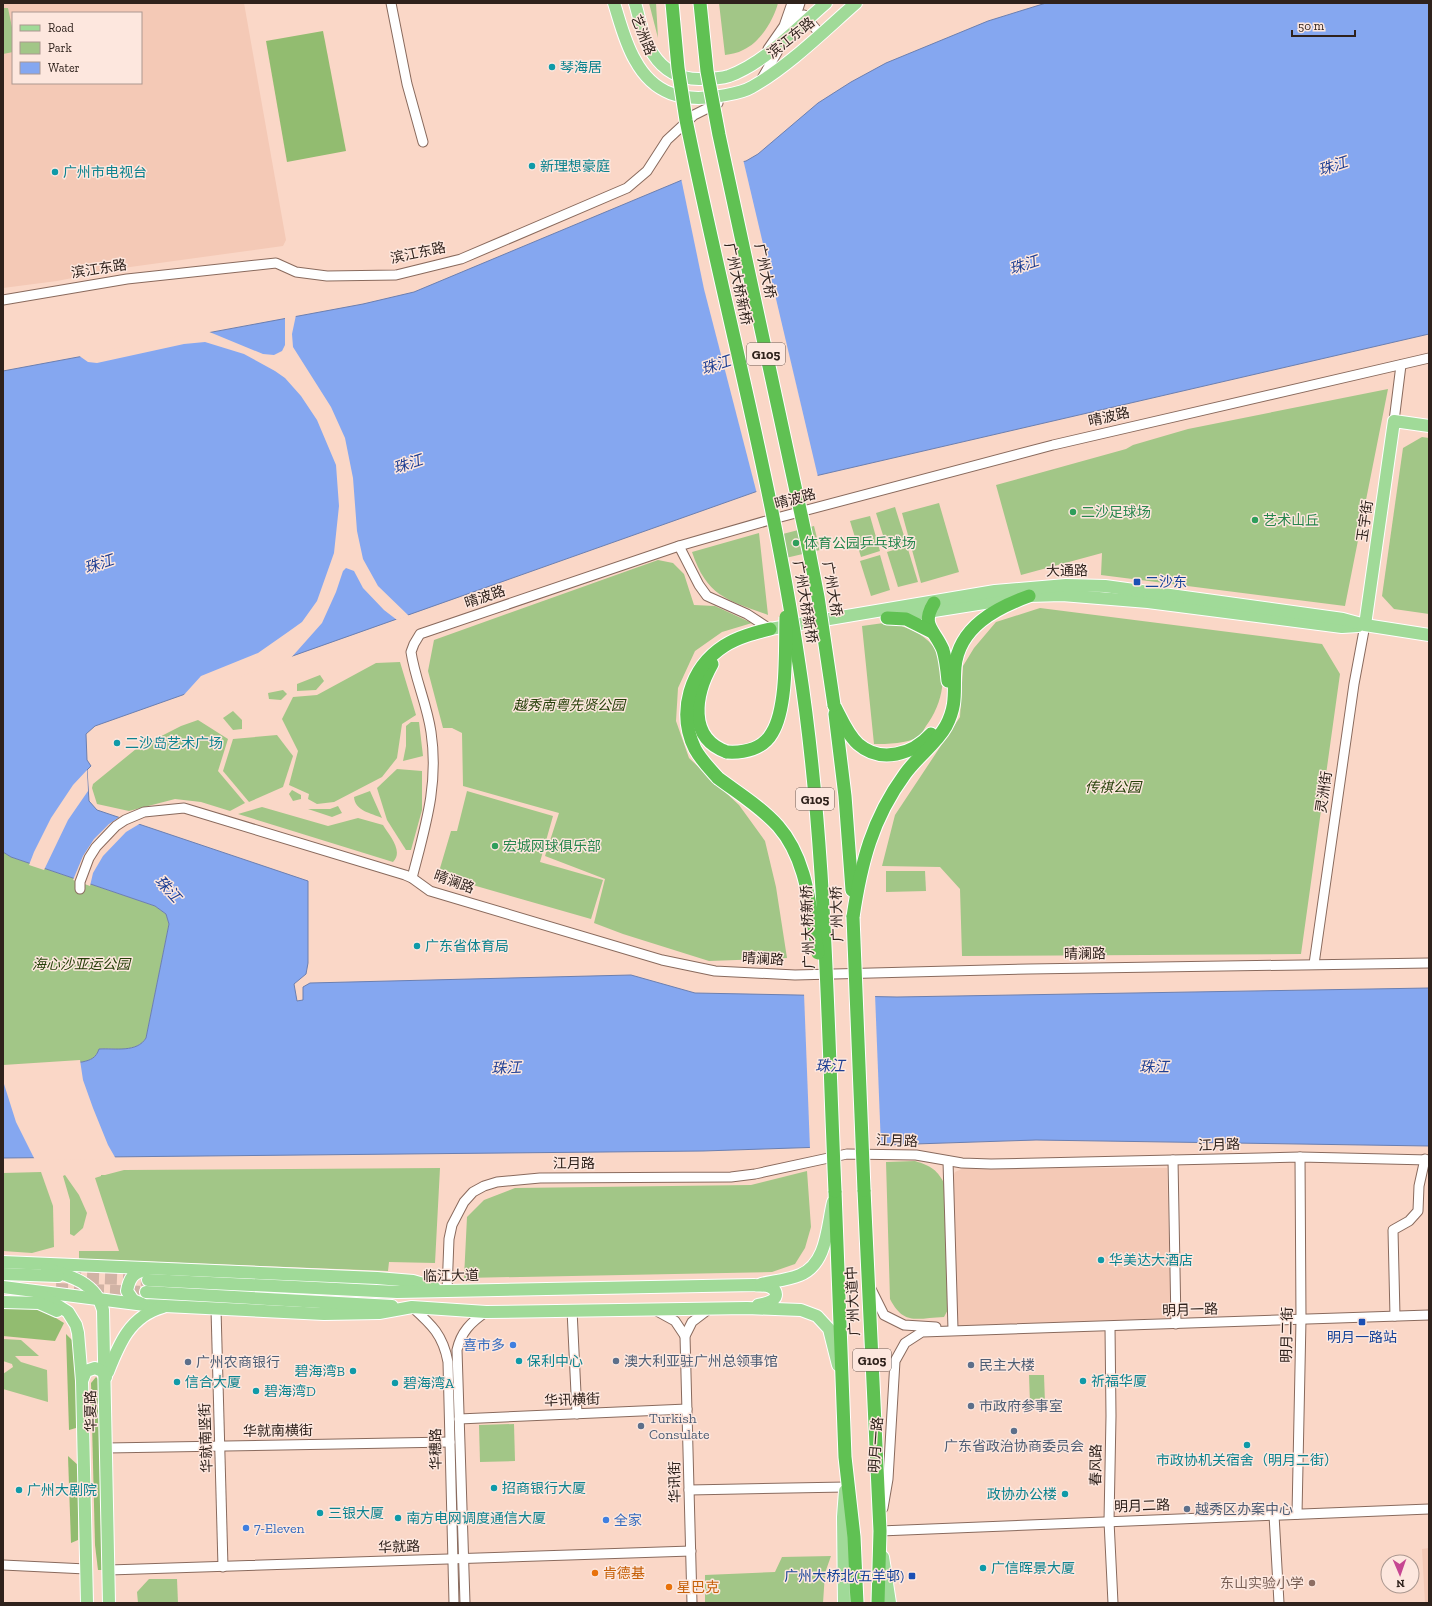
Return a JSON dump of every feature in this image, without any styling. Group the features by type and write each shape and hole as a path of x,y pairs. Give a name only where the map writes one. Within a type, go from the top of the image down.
{"highway":[{"name":"广州大桥新桥","path":"672,3 678,68 686,120 759,453 787,593 805,701 821,868 835,1191"},
{"name":"广州大桥","path":"700,3 713,106 809,551 818,597 834,704 845,796 853,917 864,1190"},
{"path":"770,632 726,651 713,663 704,678 698,698 698,720 702,733 715,748 726,752 746,752 754,748 772,734 776,724 783,686 787,593"},
{"path":"834,704 848,731 858,744 876,754 891,755 914,747 925,740 938,725 944,713 958,652 968,633 987,616 1002,606 1029,596"},
{"path":"853,917 861,866 873,832 899,783 945,726 954,704 952,678 942,649 932,632 931,608"},
{"path":"887,618 906,619 932,632"},
{"path":"770,632 751,634 725,645 701,666 694,679 687,704 690,732 695,748 706,765 718,778 767,815 783,833 795,851 806,886 827,1007"},
{"name":"广州大道中","path":"864,1190 880,1531 878,1603"},
{"name":"广州大道中","path":"835,1191 846,1483 854,1538 857,1603"}],"main road":[{"name":"艺洲路","path":"614,3 627,43 635,61 656,86 669,94 682,98 713,98"},
{"name":"艺洲路","path":"635,3 646,40 652,53 660,64 678,76 692,79 711,79"},
{"name":"滨江东路","path":"711,79 737,73 747,68 763,57 826,3"},
{"name":"滨江东路","path":"713,98 742,91 761,81 856,3"},
{"path":"1394,421 1429,426"},
{"name":"玉宇街","path":"1365,625 1394,421"},
{"name":"大通路","path":"770,632 887,618 995,591 1028,587 1105,586 1343,618 1365,625 1429,635"},
{"name":"大通路","path":"770,632 931,608 1029,596 1062,595 1100,597 1342,627 1365,625"},
{"path":"754,1285 801,1274 813,1266 819,1258 824,1242 835,1191"},
{"path":"3,1262 31,1270 82,1281"},
{"path":"31,1270 52,1270 74,1266"},
{"path":"3,1274 74,1266"},
{"name":"临江大道","path":"74,1266 149,1274 377,1278 413,1281 447,1291 754,1285"},
{"path":"52,1270 82,1281 99,1299"},
{"path":"149,1274 134,1274 130,1278 128,1291 130,1296 137,1302 146,1299 166,1306 324,1314 379,1313 412,1307"},
{"path":"747,1308 769,1302 774,1299 776,1295 775,1290 771,1287 754,1285"},
{"path":"3,1287 29,1289 99,1299 146,1299 412,1307 486,1312 653,1309 709,1310 747,1308 801,1310 818,1316 829,1329 842,1383"},
{"name":"华夏路","path":"29,1289 45,1296 68,1312 76,1325 82,1381 87,1603"},
{"name":"华夏路","path":"99,1299 103,1310 106,1377 109,1603"},
{"path":"3,1302 39,1303 52,1308 71,1325 78,1337 79,1345"},
{"path":"106,1377 119,1345 129,1328 154,1310 166,1306"},
{"path":"82,1381 86,1371 95,1368 102,1371 106,1377"},
{"name":"广州大道中","path":"844,1603 843,1517 846,1483"},
{"name":"广州大道中","path":"880,1531 890,1603"}],"street":[{"path":"391,3 408,84 423,142"},
{"path":"763,57 784,26 792,3"},
{"path":"799,3 804,16 820,34"},
{"path":"761,81 793,25 799,3"},
{"name":"滨江东路","path":"3,300 127,279 276,262 296,272 328,276 396,275 461,259 627,188 647,171 667,140 694,115 742,91"},
{"name":"晴波路","path":"412,878 432,800 434,785 431,731 411,652 420,634 679,546 831,503 1052,445 1429,358"},
{"path":"1394,421 1402,365"},
{"path":"679,546 699,585 707,596 747,614 770,632"},
{"name":"灵洲街","path":"1314,964 1354,684 1365,625"},
{"name":"晴澜路","path":"80,889 80,882 85,866 96,847 116,826 144,812 184,808 412,878 430,891 662,960 715,971 795,975 1429,963"},
{"name":"江月路","path":"447,1291 449,1240 457,1212 473,1192 484,1186 497,1182 540,1178 732,1176 755,1174 847,1154 916,1155 962,1163 991,1164 1300,1157 1427,1159"},
{"name":"明月二街","path":"1297,1514 1301,1319 1300,1157"},
{"path":"1395,1316 1393,1230 1409,1221 1418,1210 1419,1186 1427,1159"},
{"path":"1173,1160 1176,1324"},
{"path":"948,1161 953,1329"},
{"name":"明月一路","path":"868,1283 884,1315 904,1325 921,1325 953,1329"},
{"name":"华穗路","path":"412,1307 437,1331 446,1351 448,1362 454,1603"},
{"name":"华就南竖街","path":"216,1309 223,1566"},
{"path":"653,1309 675,1321 685,1336 692,1322 709,1310"},
{"path":"572,1310 577,1414"},
{"name":"华穗路","path":"465,1603 456,1371 457,1350 459,1338 464,1330 475,1319 486,1312"},
{"name":"明月一路","path":"880,1531 888,1479 894,1361 904,1343 922,1332 953,1329 1110,1327 1429,1315"},
{"name":"春风路","path":"1110,1327 1111,1416 1109,1521 1112,1603"},
{"name":"华讯街","path":"685,1336 692,1603"},
{"name":"华讯横街","path":"459,1419 687,1409"},
{"name":"华就南横街","path":"107,1448 450,1442"},
{"path":"689,1490 846,1483"},
{"name":"明月二路","path":"880,1531 1429,1509"},
{"path":"1274,1515 1278,1603"},
{"name":"华就路","path":"108,1570 690,1551"},
{"path":"3,1565 86,1569"}],"shaded area":[{"path":"3,3 244,3 286,240 283,246 123,268 57,281 3,288"},
{"path":"964,1168 1167,1168 1171,1318 957,1326 951,1181 955,1172"},
{"path":"1429,1548 1429,1603 1425,1603 1422,1549"}],"green space":[{"path":"649,3 656,3 658,38"},
{"path":"719,3 778,3 770,23 755,42 741,51 725,55"},
{"path":"3,8 8,8 12,27 12,52 3,54"},
{"path":"323,31 346,151 287,162 266,41"},
{"path":"1388,389 1345,606 1101,575 1102,553 1021,575 996,485 1126,449 1133,445 1188,429"},
{"path":"1422,437 1429,438 1429,614 1394,609 1382,596 1403,448"},
{"path":"939,503 959,572 921,583 902,513"},
{"path":"895,507 906,542 887,548 876,513"},
{"path":"870,516 880,551 861,557 850,521"},
{"name":"体育公园乒乓球场","path":"814,526 820,550 777,560 771,537"},
{"path":"759,533 768,615 730,600 712,588 698,567 692,552"},
{"path":"907,546 918,582 898,587 887,552"},
{"path":"880,555 890,590 871,596 860,561"},
{"name":"越秀南粤先贤公园","path":"658,560 673,563 684,574 694,605 715,606 752,623 722,632 695,651 678,688 676,721 689,758 739,805 765,841 776,887 787,958 709,961 623,934 594,923 605,879 545,856 559,813 463,786 462,733 452,728 443,728 428,671 434,640"},
{"name":"传祺公园","path":"1040,608 1322,644 1340,674 1301,954 962,956 960,889 940,867 882,866 895,815 960,717 963,666 974,648 996,622"},
{"path":"891,622 919,634 933,646 938,655 941,666 943,676 942,687 937,708 920,735 909,741 891,744 874,744 862,626"},
{"path":"400,662 416,715 402,724 397,758 382,777 334,802 317,804 308,799 309,794 289,785 298,751 282,719 293,697 317,695 376,663"},
{"path":"320,675 324,681 316,690 297,691 297,684"},
{"path":"283,690 287,694 281,700 269,699 268,693"},
{"path":"233,711 242,720 242,729 233,730 223,718"},
{"path":"198,720 228,739 218,771 245,803 230,811 201,802 175,799 129,811 97,804 92,788 93,784 136,749 181,726"},
{"path":"411,722 419,722 423,756 403,761 406,746 406,726"},
{"path":"277,735 293,756 283,787 249,802 223,771 233,739"},
{"path":"397,769 422,771 422,810 411,850 406,850 387,820 377,788"},
{"path":"292,790 301,795 301,799 293,801 289,794"},
{"path":"370,791 382,818 364,811 355,802 354,797"},
{"name":"宏城网球俱乐部","path":"467,791 553,816 540,862 603,880 591,919 438,875 451,831 457,831"},
{"path":"338,806 342,813 332,817 308,809 330,809"},
{"path":"262,807 328,826 358,818 383,825 392,838 396,848 396,858 393,862 238,814"},
{"name":"海心沙亚运公园","path":"3,852 11,857 155,906 166,914 169,924 146,1038 142,1043 125,1049 99,1049 93,1058 82,1062 3,1067"},
{"path":"886,871 925,871 926,891 886,892"},
{"path":"915,1161 937,1172 945,1185 951,1304 944,1317 919,1319 906,1317 895,1308 890,1299 886,1162"},
{"path":"440,1168 435,1263 389,1262 388,1271 79,1259 79,1251 119,1251 95,1178 101,1175 124,1170"},
{"path":"807,1171 811,1227 805,1248 795,1264 772,1272 464,1278 467,1217 484,1200 515,1188 751,1185"},
{"path":"41,1172 53,1206 54,1247 32,1253 3,1251 3,1173"},
{"path":"65,1175 79,1195 87,1213 83,1228 74,1236 70,1234 70,1200 63,1176"},
{"path":"3,1307 41,1309 64,1323 55,1341 3,1336"},
{"path":"66,1334 73,1341 78,1397 78,1419 76,1428 69,1430"},
{"path":"3,1339 21,1340 39,1356 15,1356 21,1362 47,1370 48,1402 3,1389 3,1374 13,1367 12,1364 3,1361"},
{"path":"1029,1375 1044,1375 1045,1403 1030,1404"},
{"path":"96,1377 99,1380 103,1570 98,1570 95,1545 91,1383"},
{"path":"514,1424 515,1461 480,1462 479,1425"},
{"path":"68,1456 79,1466 78,1540 71,1543"},
{"path":"831,1556 825,1573 823,1603 705,1603 705,1575 775,1572 782,1557"},
{"path":"149,1579 177,1579 178,1603 138,1603 137,1592"}],"water":[{"name":"珠江","path":"1046,3 1429,3 1429,334 772,486 95,726 86,734 87,760 91,766 87,770 89,801 97,810 308,881 308,963 306,974 294,984 297,1001 303,1000 303,987 310,983 631,975 695,993 897,997 1429,988 1429,1146 1036,1140 703,1151 3,1158 3,1067 82,1062 93,1058 99,1049 125,1049 142,1043 146,1038 169,924 166,914 155,906 11,857 3,852 3,371 363,304 414,292 706,170 746,161 758,154 818,103 851,82 886,63 988,21"}],"pier":[{"path":"743,159 818,477 757,494 704,289 681,178 706,168"},
{"path":"296,315 292,334 293,347 331,407 345,438 353,478 357,531 363,559 378,586 409,616 397,620 384,610 363,588 354,571 346,568 343,571 336,592 322,623 290,659 182,697 201,676 258,653 288,632 302,622 317,601 334,553 339,506 336,465 317,420 301,396 285,378 244,354 205,342 184,344 97,363 88,362 78,355 207,331 263,354 274,355 282,351 285,345 285,317"},
{"path":"87,770 88,791 68,820 44,870 29,865 51,818 73,785"},
{"path":"121,816 141,823 126,832 103,856 93,873 90,886 73,880 83,856 94,839 109,824"},
{"path":"804,993 875,994 881,1147 810,1149"},
{"path":"80,1060 83,1080 93,1108 108,1145 116,1159 35,1160 16,1122 4,1084 3,1065"}],"tunnel":[{"path":"69,1277 148,1280"},
{"path":"56,1289 146,1292"}],"place":[{"name":"琴海居","path":"552,67"},
{"name":"新理想豪庭","path":"532,166"},
{"name":"广州市电视台","path":"55,172"},
{"name":"二沙足球场","path":"1073,512"},
{"name":"艺术山丘","path":"1255,520"},
{"name":"体育公园乒乓球场","path":"796,543"},
{"name":"二沙东","path":"1137,582"},
{"name":"二沙岛艺术广场","path":"117,743"},
{"name":"宏城网球俱乐部","path":"495,846"},
{"name":"广东省体育局","path":"417,946"},
{"name":"华美达大酒店","path":"1101,1260"},
{"name":"明月一路站","path":"1362,1322"},
{"name":"喜市多","path":"513,1345"},
{"name":"保利中心","path":"519,1361"},
{"name":"澳大利亚驻广州总领事馆","path":"616,1361"},
{"name":"广州农商银行","path":"188,1362"},
{"name":"民主大楼","path":"971,1365"},
{"name":"碧海湾B","path":"353,1371"},
{"name":"祈福华厦","path":"1083,1381"},
{"name":"信合大厦","path":"177,1382"},
{"name":"碧海湾A","path":"395,1383"},
{"name":"碧海湾D","path":"256,1391"},
{"name":"市政府参事室","path":"971,1406"},
{"name":"Turkish Consulate","path":"641,1426"},
{"name":"广东省政治协商委员会","path":"1014,1431"},
{"name":"市政协机关宿舍（明月二街）","path":"1247,1445"},
{"name":"招商银行大厦","path":"494,1488"},
{"name":"广州大剧院","path":"19,1490"},
{"name":"政协办公楼","path":"1065,1494"},
{"name":"越秀区办案中心","path":"1187,1509"},
{"name":"三银大厦","path":"320,1513"},
{"name":"南方电网调度通信大厦","path":"398,1518"},
{"name":"全家","path":"606,1520"},
{"name":"7-Eleven","path":"246,1528"},
{"name":"广信晖景大厦","path":"983,1568"},
{"name":"肯德基","path":"595,1573"},
{"name":"广州大桥北(五羊邨)","path":"912,1576"},
{"name":"东山实验小学","path":"1312,1583"},
{"name":"星巴克","path":"669,1587"}]}
